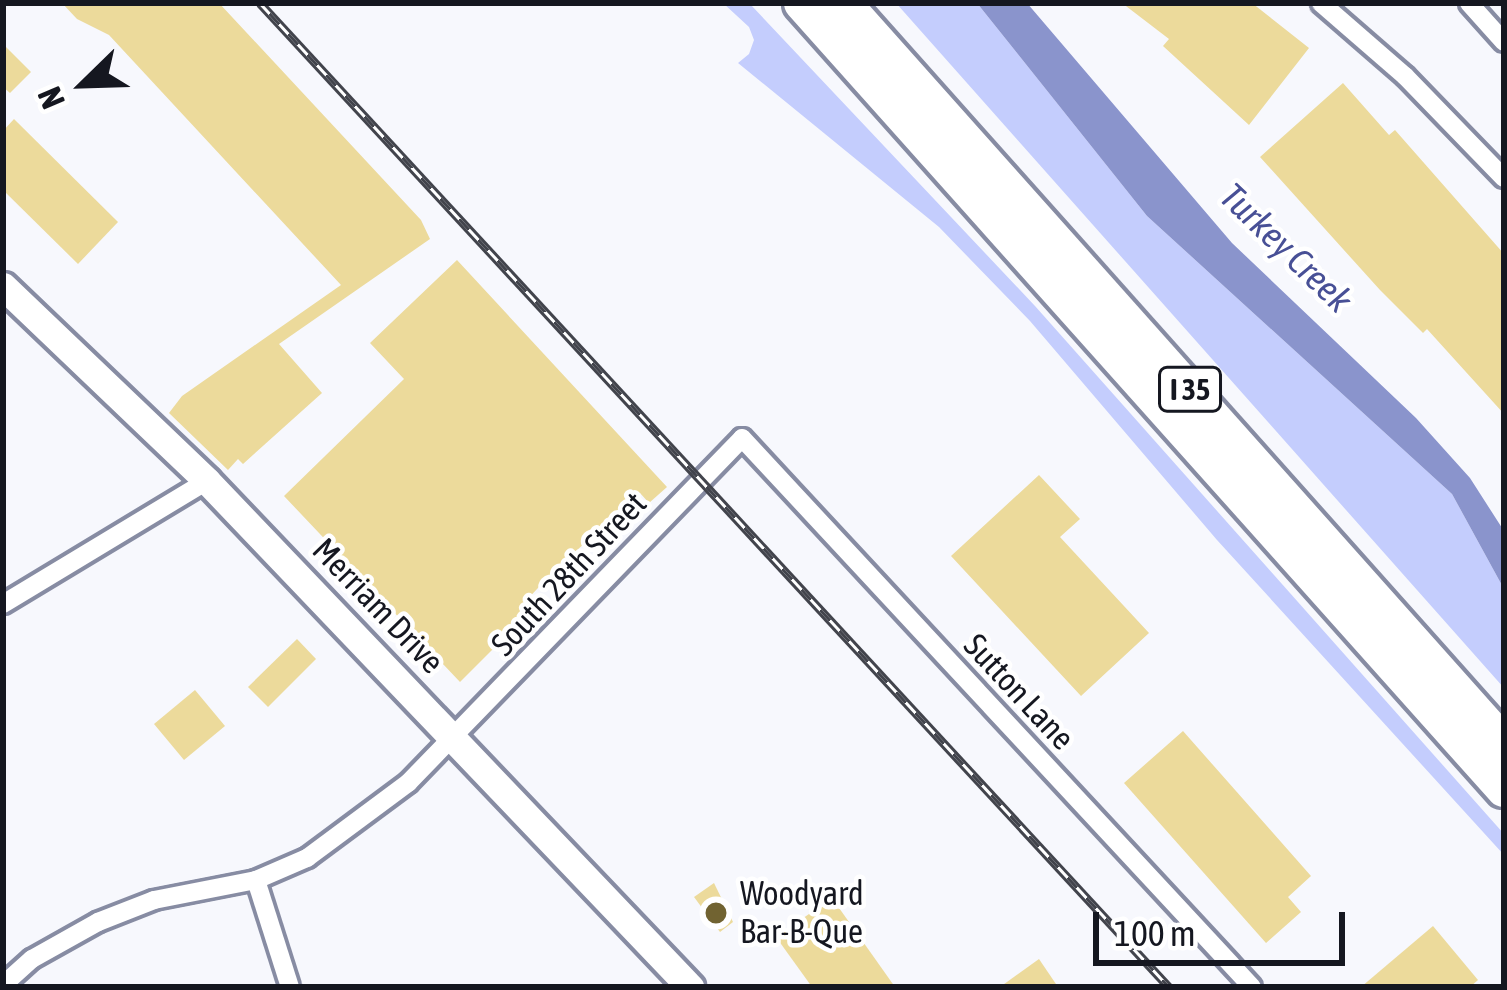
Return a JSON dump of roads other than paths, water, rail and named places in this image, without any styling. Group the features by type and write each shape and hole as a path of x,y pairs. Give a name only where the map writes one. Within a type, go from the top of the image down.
{"highway":[{"name":"I 35","path":"802,3 1504,789"},
{"name":"I 35","path":"847,3 1504,745"}],"main road":[{"name":"Merriam Drive","path":"3,286 206,481 690,987"}],"street":[{"path":"1321,3 1405,76 1504,178"},
{"path":"1468,3 1504,42"},
{"name":"South 28th Street","path":"3,985 32,959 98,922 154,899 256,880 307,858 409,783 742,438"},
{"name":"Sutton Lane","path":"742,438 1252,987"},
{"path":"3,604 206,481"},
{"path":"256,880 290,987"}],"railway":[{"path":"260,3 1169,987"}],"place":[{"name":"Woodyard Bar-B-Que","path":"716,913"}],"water label":[{"name":"Turkey Creek","path":"1286,248"}]}
